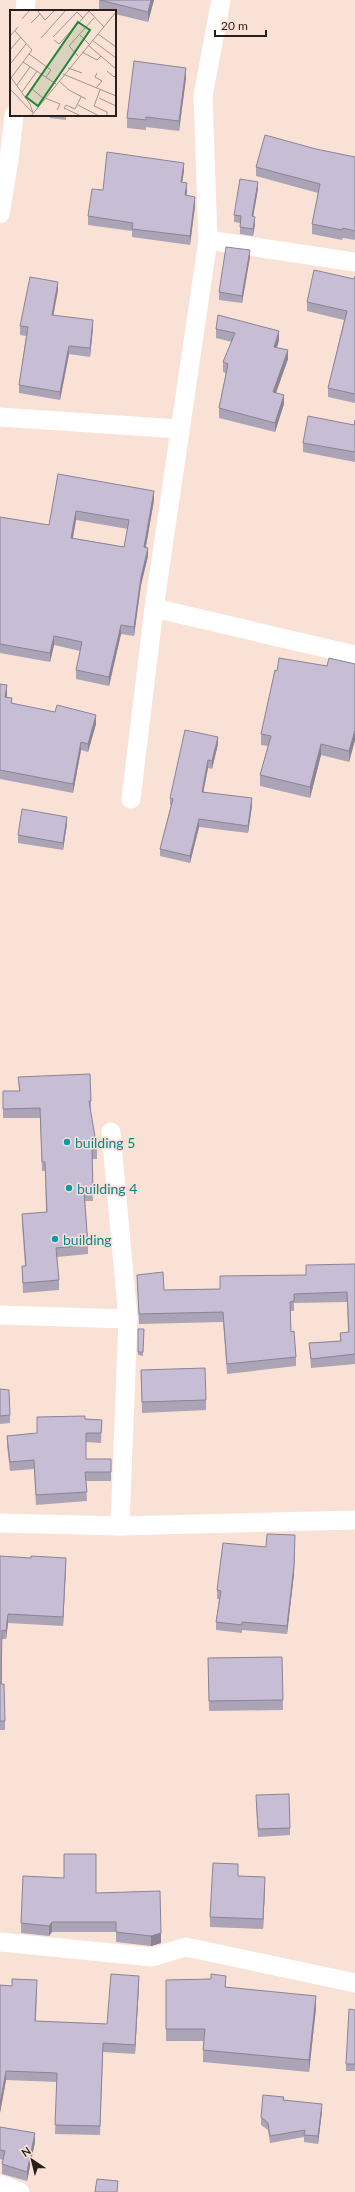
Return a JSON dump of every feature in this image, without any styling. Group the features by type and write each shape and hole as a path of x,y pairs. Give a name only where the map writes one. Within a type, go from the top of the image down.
{"street":[{"path":"25,10 26,0"},
{"path":"131,799 154,608 179,429 208,240 203,96 221,0"},
{"path":"0,214 9,160 14,116"},
{"path":"208,240 355,262"},
{"path":"0,417 179,429"},
{"path":"154,608 355,655"},
{"path":"111,1132 128,1319 120,1526"},
{"path":"0,1315 128,1319"},
{"path":"0,1523 120,1526 355,1520"},
{"path":"0,1942 152,1958 186,1947 355,1983"},
{"path":"0,2184 20,2192"}],"building":[{"path":"100,0 151,0 148,12"},
{"path":"134,61 186,68 179,121 146,117 146,120 127,118"},
{"path":"265,135 316,149 355,157 355,231 312,224 320,184 256,167"},
{"path":"107,152 184,163 181,182 187,183 185,195 195,197 190,236 132,229 133,223 88,216 92,189 103,190"},
{"path":"240,179 258,182 252,216 255,217 253,229 240,227 241,216 234,215"},
{"path":"226,247 250,250 242,296 219,292"},
{"path":"314,270 354,279 355,276 355,394 328,388 347,311 307,302"},
{"path":"30,277 58,282 52,315 93,320 90,348 69,346 60,392 19,385 28,327 20,326"},
{"path":"218,315 279,331 274,347 288,350 273,392 284,395 275,423 219,408 228,364 223,362 235,333 216,329"},
{"path":"308,416 354,425 355,420 355,452 303,443"},
{"path":"58,474 154,491 144,547 148,548 141,577 134,627 121,625 109,677 76,670 82,642 54,636 50,653 0,644 0,517 49,525","holes":["76,511 129,520 124,547 71,538"]},
{"path":"279,658 327,666 329,658 355,664 355,730 349,751 321,744 310,787 260,775 271,736 261,734"},
{"path":"0,684 7,685 5,697 12,698 11,703 55,712 57,705 96,715 88,744 81,742 73,784 0,770"},
{"path":"185,730 218,737 212,761 208,760 202,792 252,798 248,826 199,819 190,856 160,849 173,799 170,798"},
{"path":"22,809 67,817 63,843 18,835"},
{"path":"90,1074 91,1101 89,1101 97,1149 92,1150 93,1191 84,1192 88,1245 56,1248 59,1280 23,1283 22,1266 26,1266 22,1214 47,1212 45,1162 42,1162 40,1108 3,1109 3,1091 20,1091 18,1077"},
{"path":"355,1264 355,1354 311,1359 309,1343 341,1341 340,1333 349,1332 347,1292 294,1294 294,1301 290,1302 291,1332 294,1331 296,1357 227,1364 223,1312 139,1314 137,1275 163,1272 164,1290 220,1289 220,1276 306,1275 306,1265"},
{"path":"138,1329 144,1329 143,1352 138,1352"},
{"path":"205,1368 206,1400 142,1402 141,1370"},
{"path":"0,1389 9,1390 10,1415 0,1416"},
{"path":"85,1416 85,1419 102,1420 101,1433 86,1433 86,1459 111,1459 111,1472 85,1472 87,1492 36,1495 34,1460 10,1462 7,1436 37,1433 37,1417"},
{"path":"267,1534 295,1535 294,1566 287,1626 242,1622 242,1625 216,1622 221,1591 217,1590 223,1543 266,1547"},
{"path":"0,1556 66,1558 63,1617 8,1614 6,1631 2,1630 1,1684 4,1684 5,1721 0,1721"},
{"path":"282,1657 283,1700 209,1701 208,1658"},
{"path":"289,1794 290,1828 258,1829 256,1795"},
{"path":"64,1854 96,1854 96,1893 160,1891 161,1933 151,1936 116,1932 116,1922 52,1922 49,1926 21,1923 23,1876 64,1878"},
{"path":"213,1863 238,1864 238,1876 265,1877 263,1919 210,1917"},
{"path":"111,1974 139,1976 135,2045 103,2043 100,2126 55,2125 57,2073 6,2071 0,2104 0,1985 12,1986 12,1979 37,1980 35,2021 107,2024"},
{"path":"211,1974 226,1976 225,1987 316,1996 309,2060 203,2050 205,2029 166,2029 166,1980 211,1979"},
{"path":"349,2009 355,2010 355,2064 346,2064"},
{"path":"263,2095 284,2097 283,2100 322,2104 318,2136 304,2135 305,2130 270,2136 268,2123 261,2117"},
{"path":"0,2127 35,2133 27,2172 2,2164 5,2151 0,2150"},
{"path":"97,2179 118,2181 117,2192 95,2192"}],"place":[{"name":"building 5","path":"67,1142"},
{"name":"building 4","path":"69,1188"},
{"name":"building","path":"55,1239"}]}
